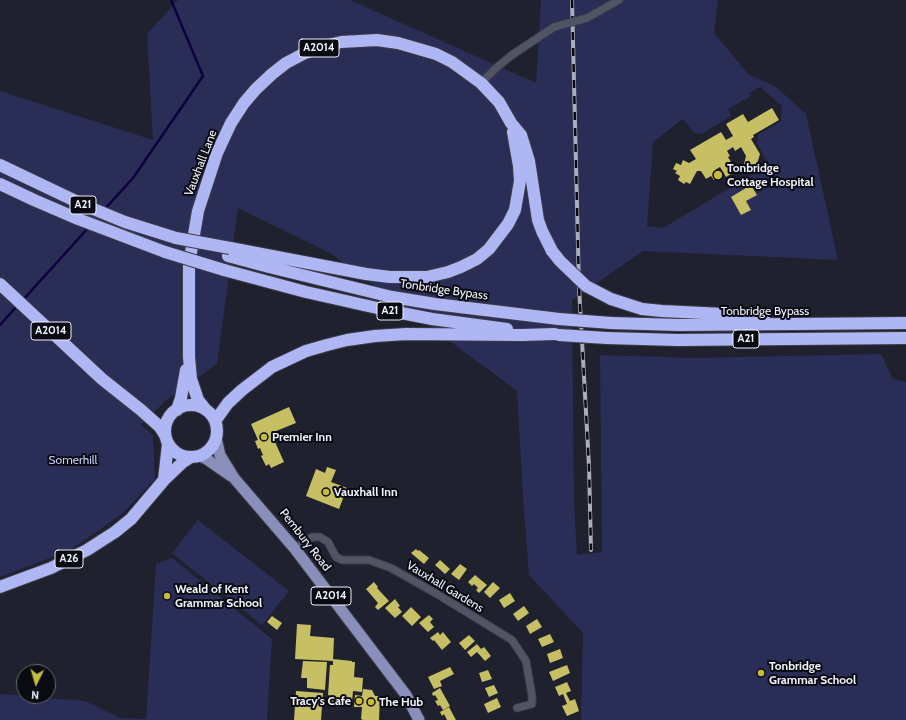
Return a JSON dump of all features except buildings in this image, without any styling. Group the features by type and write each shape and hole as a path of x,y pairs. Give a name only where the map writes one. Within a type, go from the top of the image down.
{"highway":[{"name":"Vauxhall Lane","path":"206,410 194,391 191,379 189,357 189,264 198,211 217,153 228,129 244,103 261,84 286,64 305,53 325,46 341,42 377,40 398,42 436,54 452,62 481,84 499,102 511,123"},
{"path":"511,123 521,135 526,148 538,220 546,240 560,262 586,286 611,299 642,309 670,312 827,318 883,323"},
{"path":"229,252 390,277 427,277 461,267 477,259 489,249 508,224 514,210 518,195 520,174 511,123"},
{"name":"A21","path":"0,165 86,206 125,222 172,237 229,252"},
{"name":"A21","path":"0,184 78,219 165,252 224,270 306,292 432,319 557,334 607,338 677,340 906,338"},
{"name":"Tonbridge Bypass","path":"229,252 269,267 392,297 435,304 559,319 611,323 679,325 906,323"},
{"name":"A2014","path":"0,284 102,379 160,427 167,439"},
{"path":"215,421 228,403 237,394 272,367 306,351 327,345 347,340 375,336 406,334 557,334"},
{"name":"Vauxhall Lane","path":"174,412 181,398 189,357"},
{"path":"164,480 167,439 166,424 174,412 184,406 191,405 206,410 215,421 217,429 216,438 210,449 195,456 184,456 178,454 167,439"},
{"name":"A2014","path":"141,410 152,415 162,416 174,412"},
{"name":"A26","path":"0,587 51,568 87,550 115,532 131,519 164,480 183,462 195,456"}],"main road":[{"name":"Pembury Road","path":"216,438 220,455 234,478 295,549 406,696 419,720"},
{"name":"Pembury Road","path":"195,456 205,458 234,478"}],"street":[{"path":"481,84 496,68 512,55 554,27 587,18 620,0"},
{"name":"Vauxhall Gardens","path":"295,549 306,540 313,537 320,537 328,542 336,557 342,560 369,560 391,568 512,640 526,661 532,696 532,704 517,708"}],"green space":[{"name":"Somerhill","path":"178,0 350,0 536,83 541,0 718,0 714,33 749,75 775,86 806,114 838,260 643,251 572,300 574,501 577,555 602,552 600,355 695,358 881,354 893,379 906,382 906,720 581,720 583,633 529,575 517,391 332,254 238,208 217,364 165,401 141,425 153,435 155,479 123,513 71,550 0,577 0,91 153,140 147,34","holes":["760,87 782,106 781,121 758,135 757,143 768,165 663,228 647,226 653,142 683,119 694,133 702,134 731,116 728,109 751,96 749,93"]},
{"path":"198,520 289,591 262,625 172,553"},
{"path":"172,558 272,639 267,720 0,720 0,694 16,695 16,704 56,704 56,699 85,701 120,718 146,719 156,564"}],"waterway":[{"path":"104,210 133,178 203,76 171,0"},
{"path":"22,301 89,227"},
{"path":"0,325 17,306"}],"railway":[{"path":"572,0 579,287 589,466 591,550"}],"place":[{"name":"Tonbridge Cottage Hospital","path":"718,175"},
{"name":"Premier Inn","path":"264,437"},
{"name":"Vauxhall Inn","path":"326,492"},
{"name":"Weald of Kent Grammar School","path":"167,596"},
{"name":"Tonbridge Grammar School","path":"761,673"},
{"name":"Tracy's Cafe","path":"359,701"},
{"name":"The Hub","path":"371,702"}]}
